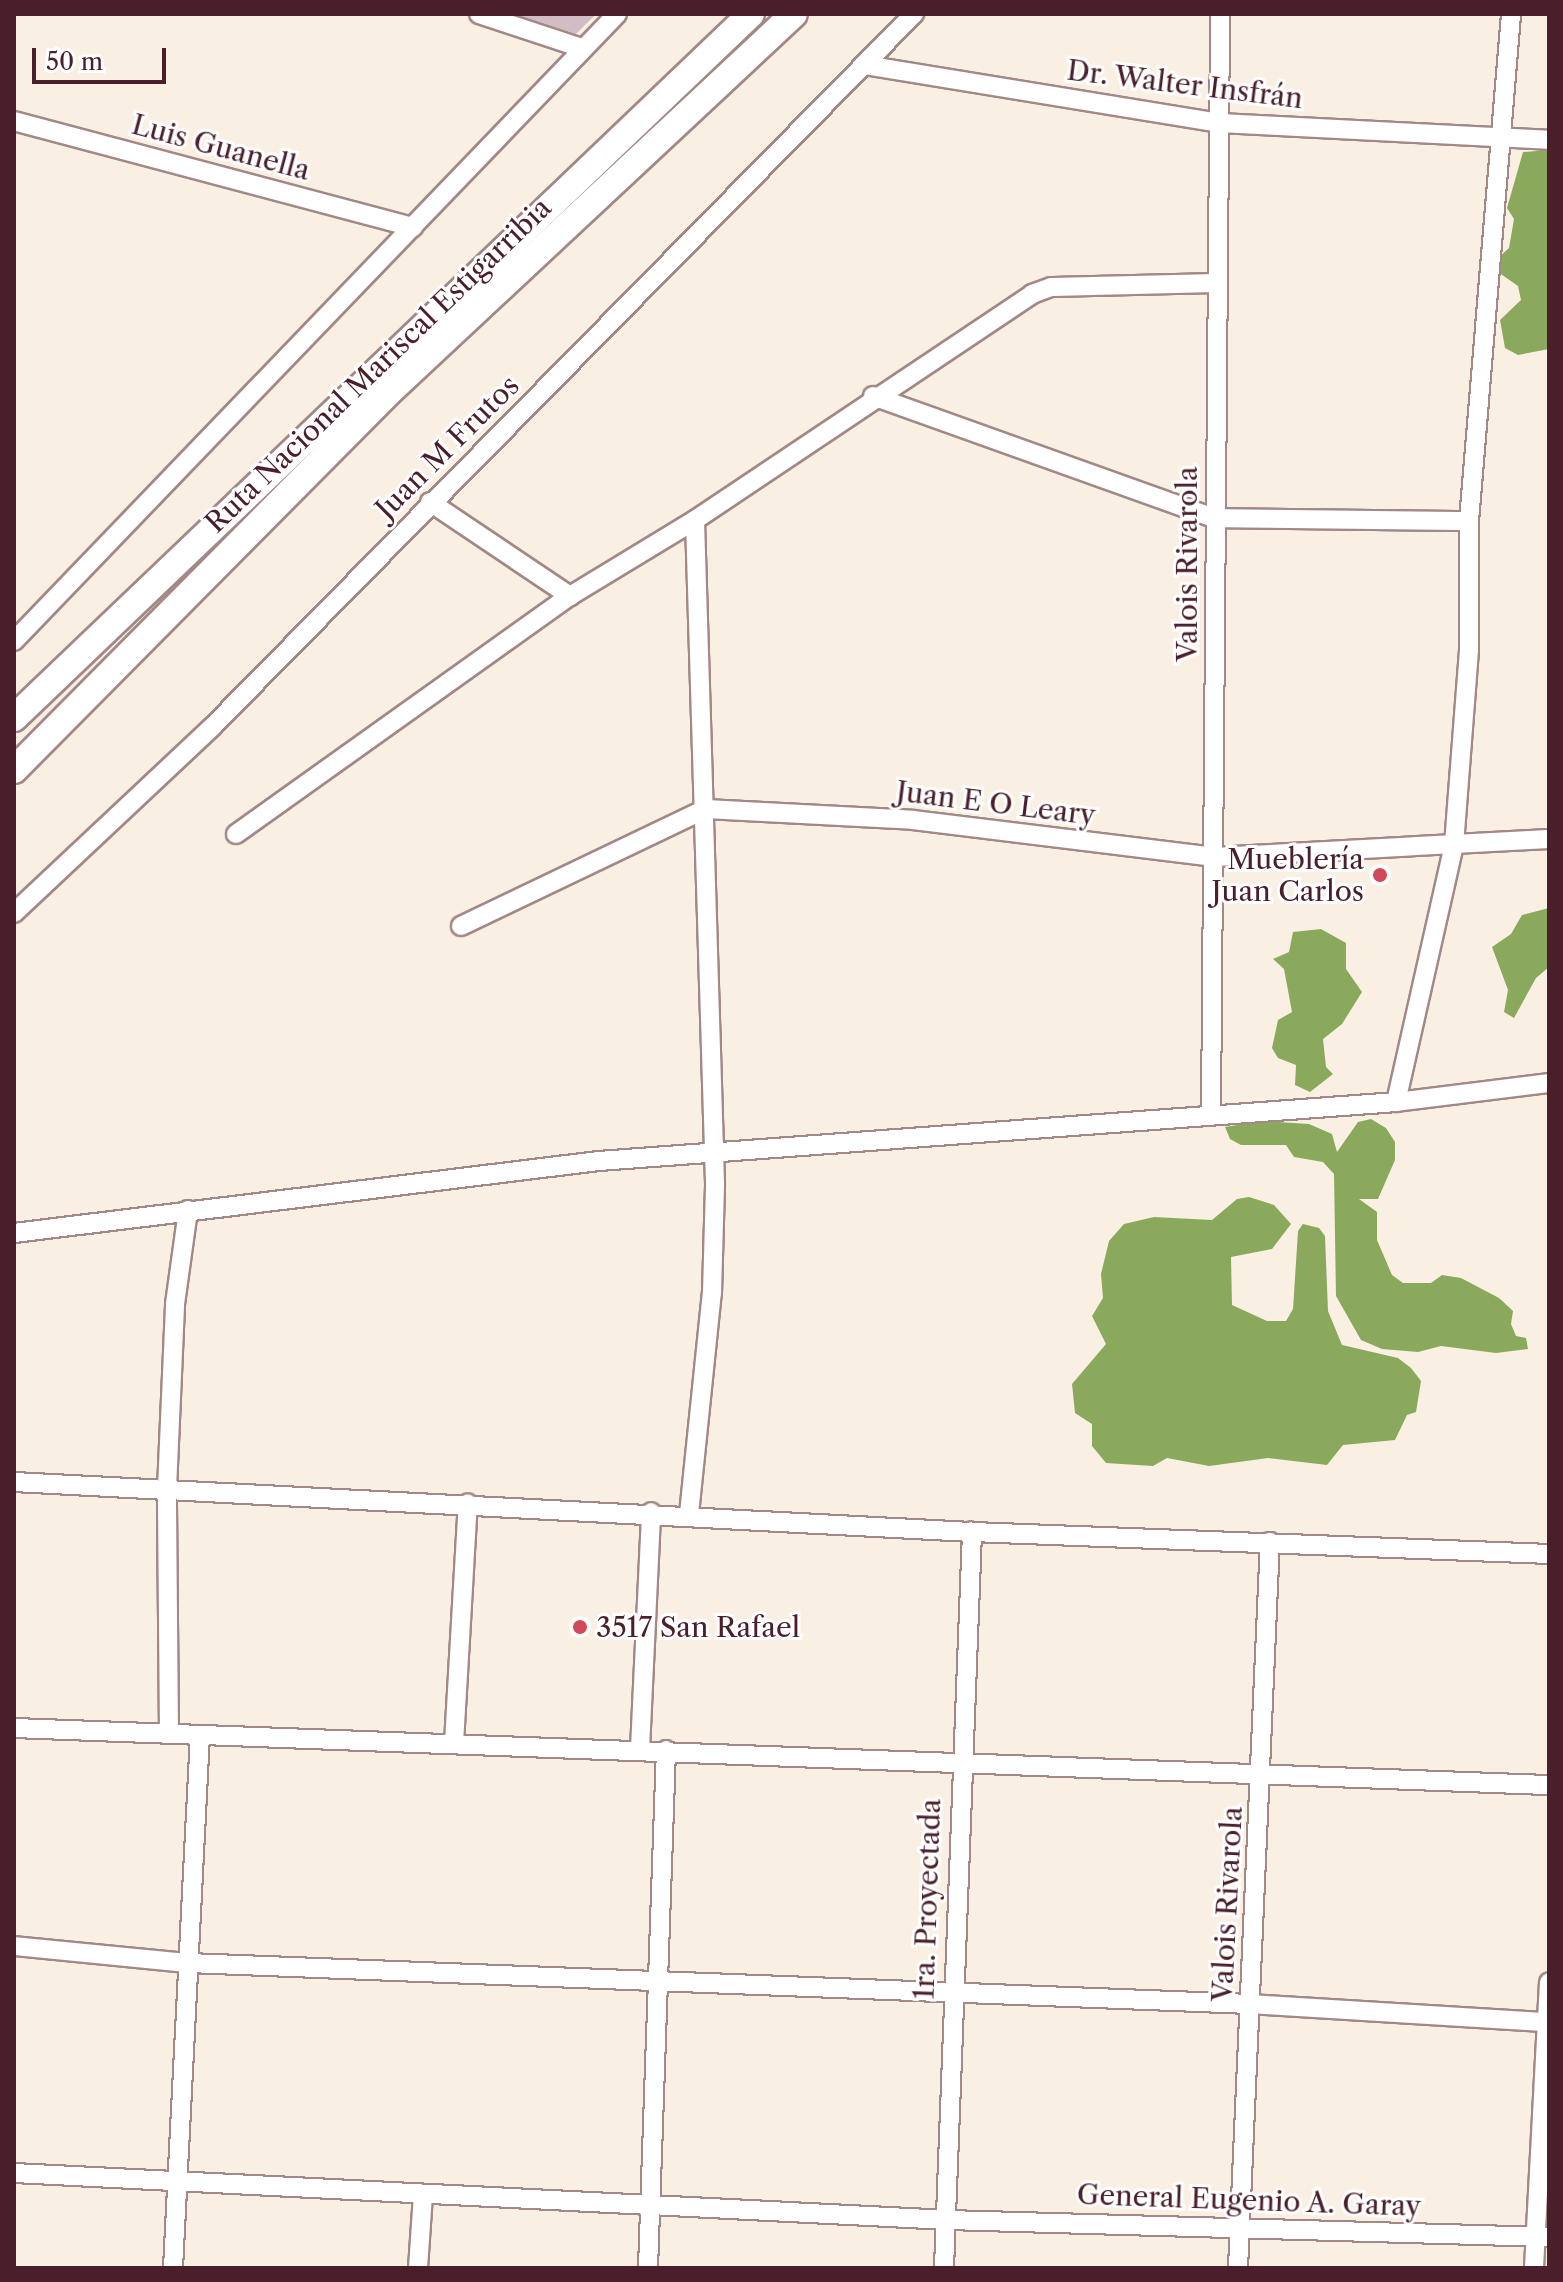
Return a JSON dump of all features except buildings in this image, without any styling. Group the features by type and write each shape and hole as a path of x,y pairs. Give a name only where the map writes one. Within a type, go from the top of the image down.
{"highway":[{"name":"Ruta Nacional Mariscal Estigarribia","path":"14,718 751,14"},
{"name":"Ruta Nacional Mariscal Estigarribia","path":"14,770 388,393 794,14"}],"street":[{"path":"479,14 582,48"},
{"path":"14,641 617,14"},
{"name":"Juan M Frutos","path":"14,913 212,727 430,502 914,14"},
{"name":"Valois Rivarola","path":"1211,1114 1220,14"},
{"path":"1396,1102 1454,845 1469,650 1469,521 1511,14"},
{"name":"Dr. Walter Insfrán","path":"865,65 1219,123 1549,140"},
{"name":"Luis Guanella","path":"14,121 413,227"},
{"path":"236,834 570,596 695,520 873,396 1041,289 1217,283"},
{"path":"873,396 1214,518 1469,521"},
{"path":"430,502 570,596"},
{"path":"689,1514 712,1293 705,809 695,520"},
{"name":"Juan E O Leary","path":"461,926 705,809 913,820 1215,857 1549,839"},
{"path":"14,1233 188,1210 711,1153 1396,1102 1549,1083"},
{"path":"169,1734 167,1489 175,1304 188,1210"},
{"path":"14,1482 651,1512 972,1532 1549,1554"},
{"path":"454,1743 468,1503"},
{"path":"640,1749 651,1512"},
{"name":"1ra. Proyectada","path":"944,2268 951,1996 972,1532"},
{"name":"Valois Rivarola","path":"1238,2268 1270,1542"},
{"path":"14,1728 1549,1785"},
{"path":"173,2268 200,1735"},
{"path":"648,2268 666,1750"},
{"path":"14,1946 188,1963 658,1978 951,1996 1250,2004 1546,2022"},
{"path":"1534,2268 1542,2237 1549,1982"},
{"name":"General Eugenio A. Garay","path":"14,2173 947,2220 1542,2237"},
{"path":"418,2268 423,2194"}],"shaded area":[{"path":"515,14 596,14 576,34"}],"green space":[{"path":"1549,150 1549,349 1518,355 1505,348 1500,320 1521,300 1518,286 1498,272 1498,258 1509,248 1514,219 1507,208 1523,152"},
{"path":"1549,908 1549,967 1536,978 1514,1018 1504,1012 1508,990 1492,947 1511,934 1522,915"},
{"path":"1321,929 1346,943 1346,969 1362,992 1342,1024 1323,1039 1326,1067 1333,1074 1310,1092 1295,1085 1296,1065 1278,1058 1272,1048 1278,1020 1292,1012 1284,969 1273,959 1289,952 1293,932"},
{"path":"1371,1119 1386,1128 1395,1142 1395,1160 1378,1199 1359,1199 1377,1212 1377,1240 1392,1275 1403,1283 1431,1283 1442,1275 1461,1278 1499,1298 1513,1311 1511,1324 1516,1336 1526,1338 1528,1349 1496,1353 1441,1346 1418,1352 1382,1349 1361,1340 1336,1296 1334,1174 1323,1162 1294,1157 1286,1145 1241,1145 1230,1139 1225,1127 1262,1121 1309,1124 1332,1134 1337,1152 1358,1122"},
{"path":"1249,1197 1274,1205 1291,1224 1272,1249 1231,1257 1232,1305 1267,1321 1286,1321 1293,1309 1298,1231 1303,1224 1319,1228 1325,1236 1328,1311 1342,1345 1398,1358 1411,1368 1421,1381 1416,1412 1407,1415 1395,1440 1343,1445 1327,1465 1268,1458 1209,1466 1167,1458 1153,1466 1106,1463 1092,1446 1092,1424 1075,1413 1072,1384 1106,1344 1092,1316 1103,1298 1101,1274 1109,1241 1124,1224 1154,1217 1212,1220 1237,1199"}],"place":[{"name":"Mueblería Juan Carlos","path":"1380,875"},
{"name":"3517 San Rafael","path":"580,1627"}]}
